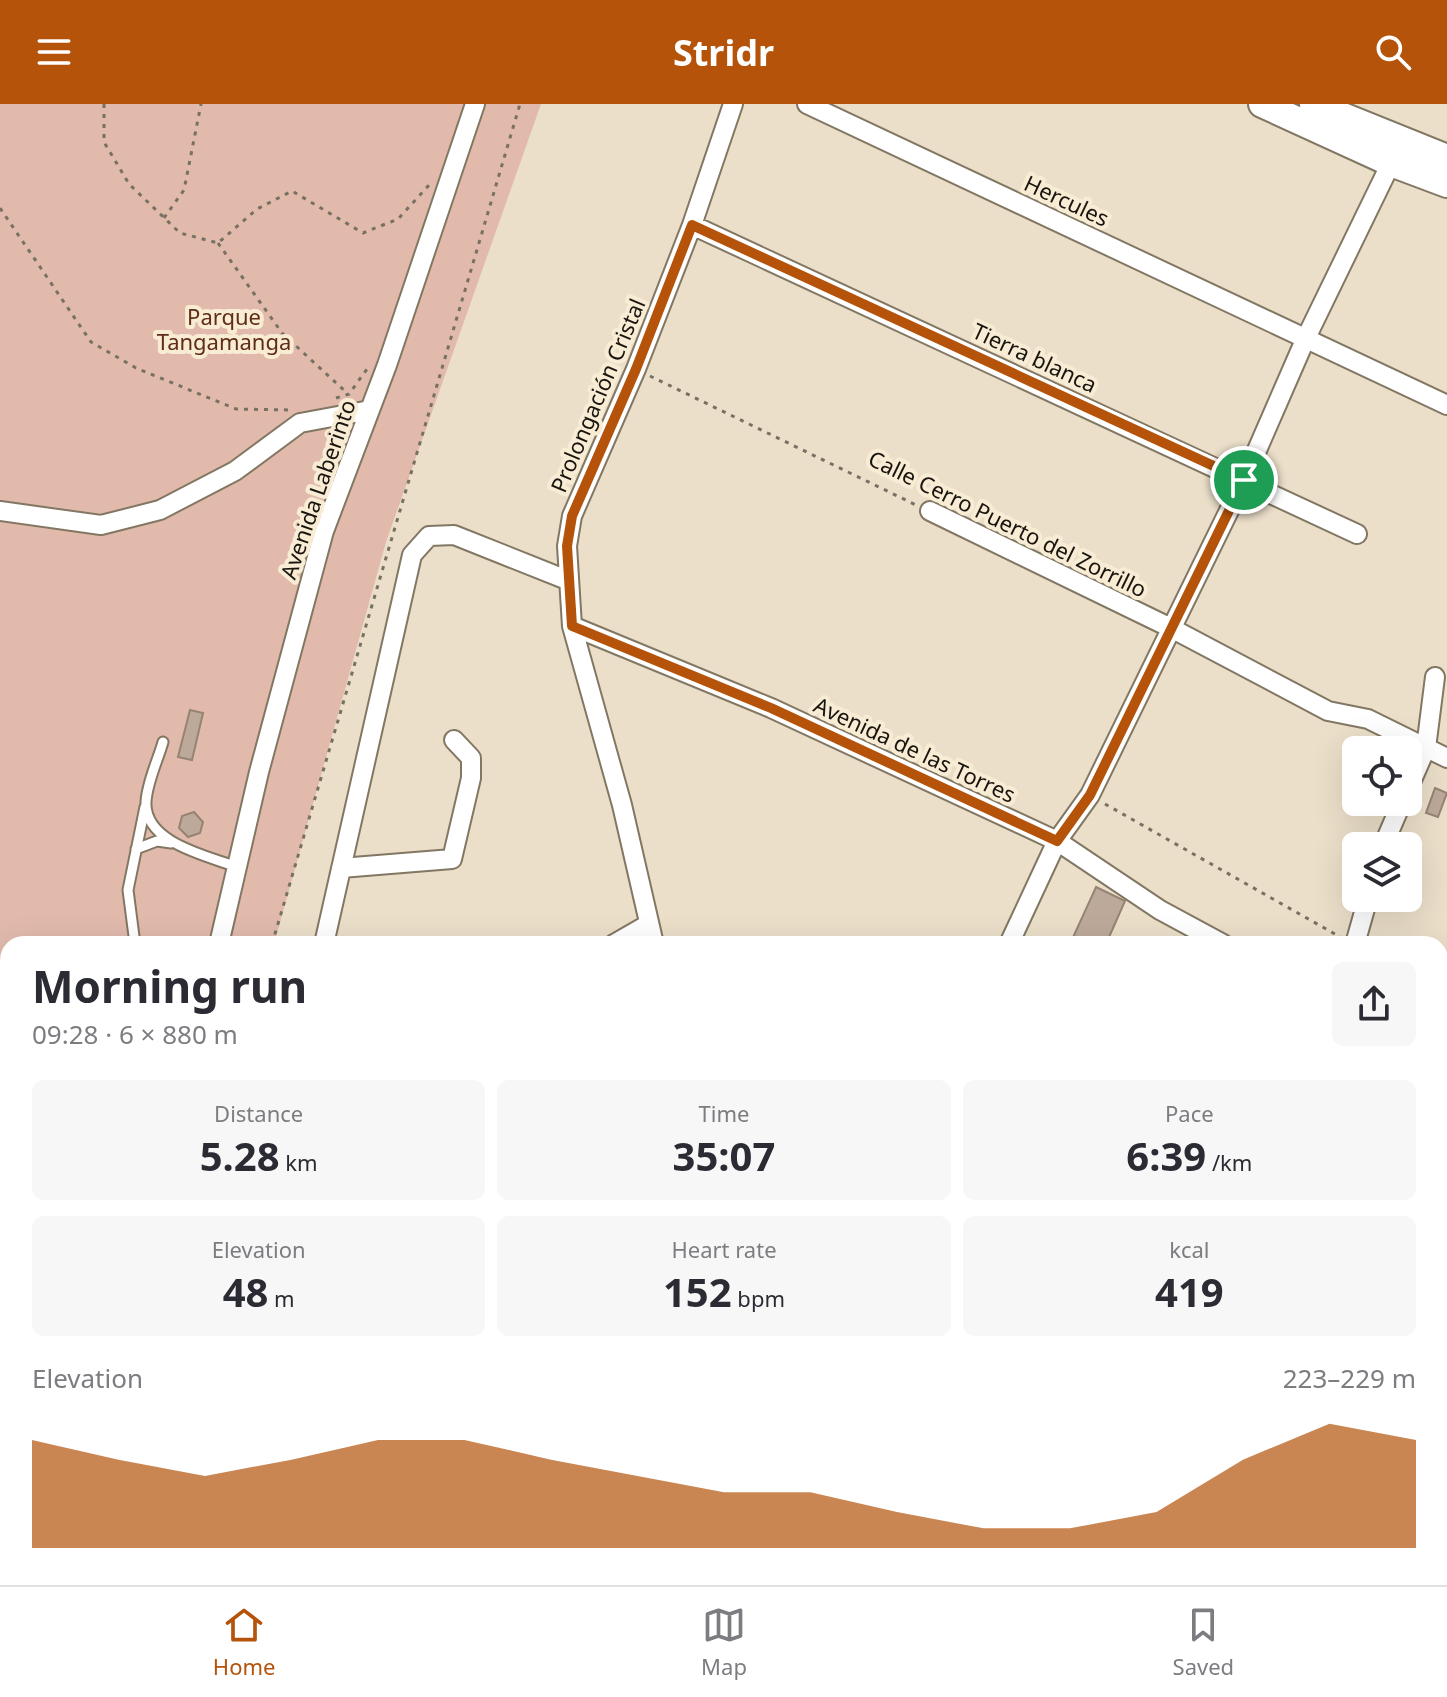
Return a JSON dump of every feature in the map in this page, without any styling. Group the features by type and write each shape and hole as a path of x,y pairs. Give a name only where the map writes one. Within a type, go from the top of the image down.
{"street":[{"name":"Avenida Laberinto","path":"221,936 324,531 370,410 475,104"},
{"name":"Prolongación Cristal","path":"651,936 622,805 572,626 567,546 572,516 636,369 692,225 733,104"},
{"name":"Hercules","path":"807,104 1447,405"},
{"path":"1262,104 1303,109 1447,158"},
{"path":"1303,109 1391,163 1447,184"},
{"path":"1013,936 1057,841 1090,795 1244,480 1305,340 1391,163"},
{"name":"Tierra blanca","path":"692,225 1357,534"},
{"path":"0,511 101,525 160,510 235,471 300,423 370,410"},
{"name":"Calle Cerro Puerto del Zorrillo","path":"930,511 1171,628 1328,711 1368,719 1447,758"},
{"path":"326,936 412,555 429,536 454,535 567,580"},
{"name":"Avenida de las Torres","path":"572,626 771,708 1057,841 1160,910 1208,936"},
{"path":"1422,757 1426,748 1435,677"},
{"path":"341,868 452,859 471,778 471,758 454,740"},
{"path":"1356,936 1363,912"},
{"path":"628,936 647,925"}],"lane":[{"path":"134,936 128,905 136,849 163,742"},
{"path":"145,804 152,823 181,846"},
{"path":"136,849 157,841 181,846 237,867"}],"path":[{"path":"104,104 104,142 129,184 180,233 218,243 282,333 370,410"},
{"path":"164,218 184,190 201,104"},
{"path":"274,936 520,104"},
{"path":"218,243 257,209 292,191 363,233 398,219 430,184 426,198"},
{"path":"0,208 91,342 136,368 236,409 297,410"},
{"path":"323,402 349,394 375,359"},
{"name":"Calle Cerro Puerto del Zorrillo","path":"636,369 930,511"},
{"path":"1090,795 1339,936"}],"green space":[{"name":"Parque Tangamanga","path":"0,104 541,104 386,542 276,936 0,936"}],"building":[{"path":"190,710 203,713 192,760 178,757"},
{"path":"1435,788 1447,793 1438,817 1426,813"},
{"path":"194,812 203,822 200,833 188,837 179,828 182,816"},
{"path":"1096,887 1125,901 1110,936 1074,936"}],"route":[{"path":"692,225 1244,480 1090,795 1057,841 771,708 572,626 567,546 572,516 636,369 692,225"}]}
